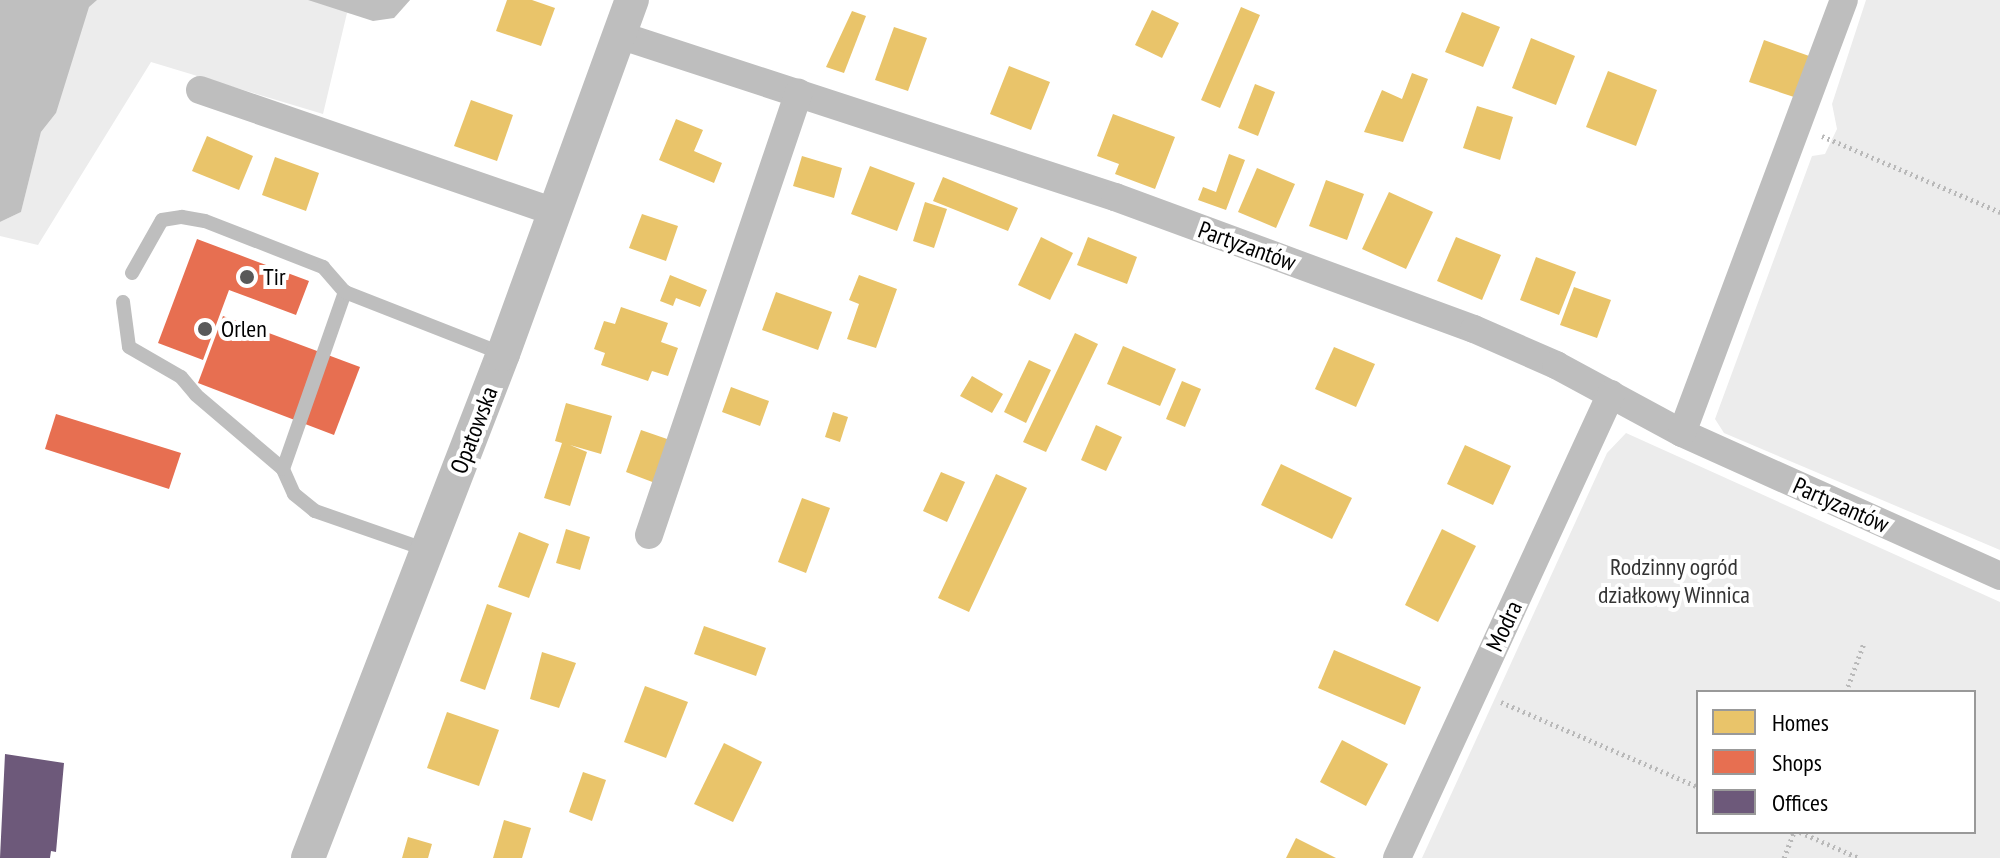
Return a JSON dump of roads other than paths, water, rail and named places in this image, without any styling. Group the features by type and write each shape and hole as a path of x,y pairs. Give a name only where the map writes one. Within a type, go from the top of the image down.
{"street":[{"name":"Opatowska","path":"308,858 503,354 552,211 632,0"},
{"path":"1682,433 1844,0"},
{"name":"Partyzantów","path":"619,35 1115,197 1474,329 1611,394 1682,433 2000,576"},
{"path":"200,90 552,211"},
{"path":"649,535 799,93"},
{"name":"Modra","path":"1397,858 1611,394"}],"lane":[{"path":"132,273 162,220 182,217 205,221 323,267 345,292 503,354"},
{"path":"283,469 345,292"},
{"path":"123,302 129,347 181,377 196,395 283,469 294,494 315,511 427,550"}],"place":[{"name":"Tir","path":"247,277"},
{"name":"Orlen","path":"205,329"}],"park label":[{"name":"Rodzinny ogród działkowy Winnica","path":"1674,581"}]}
